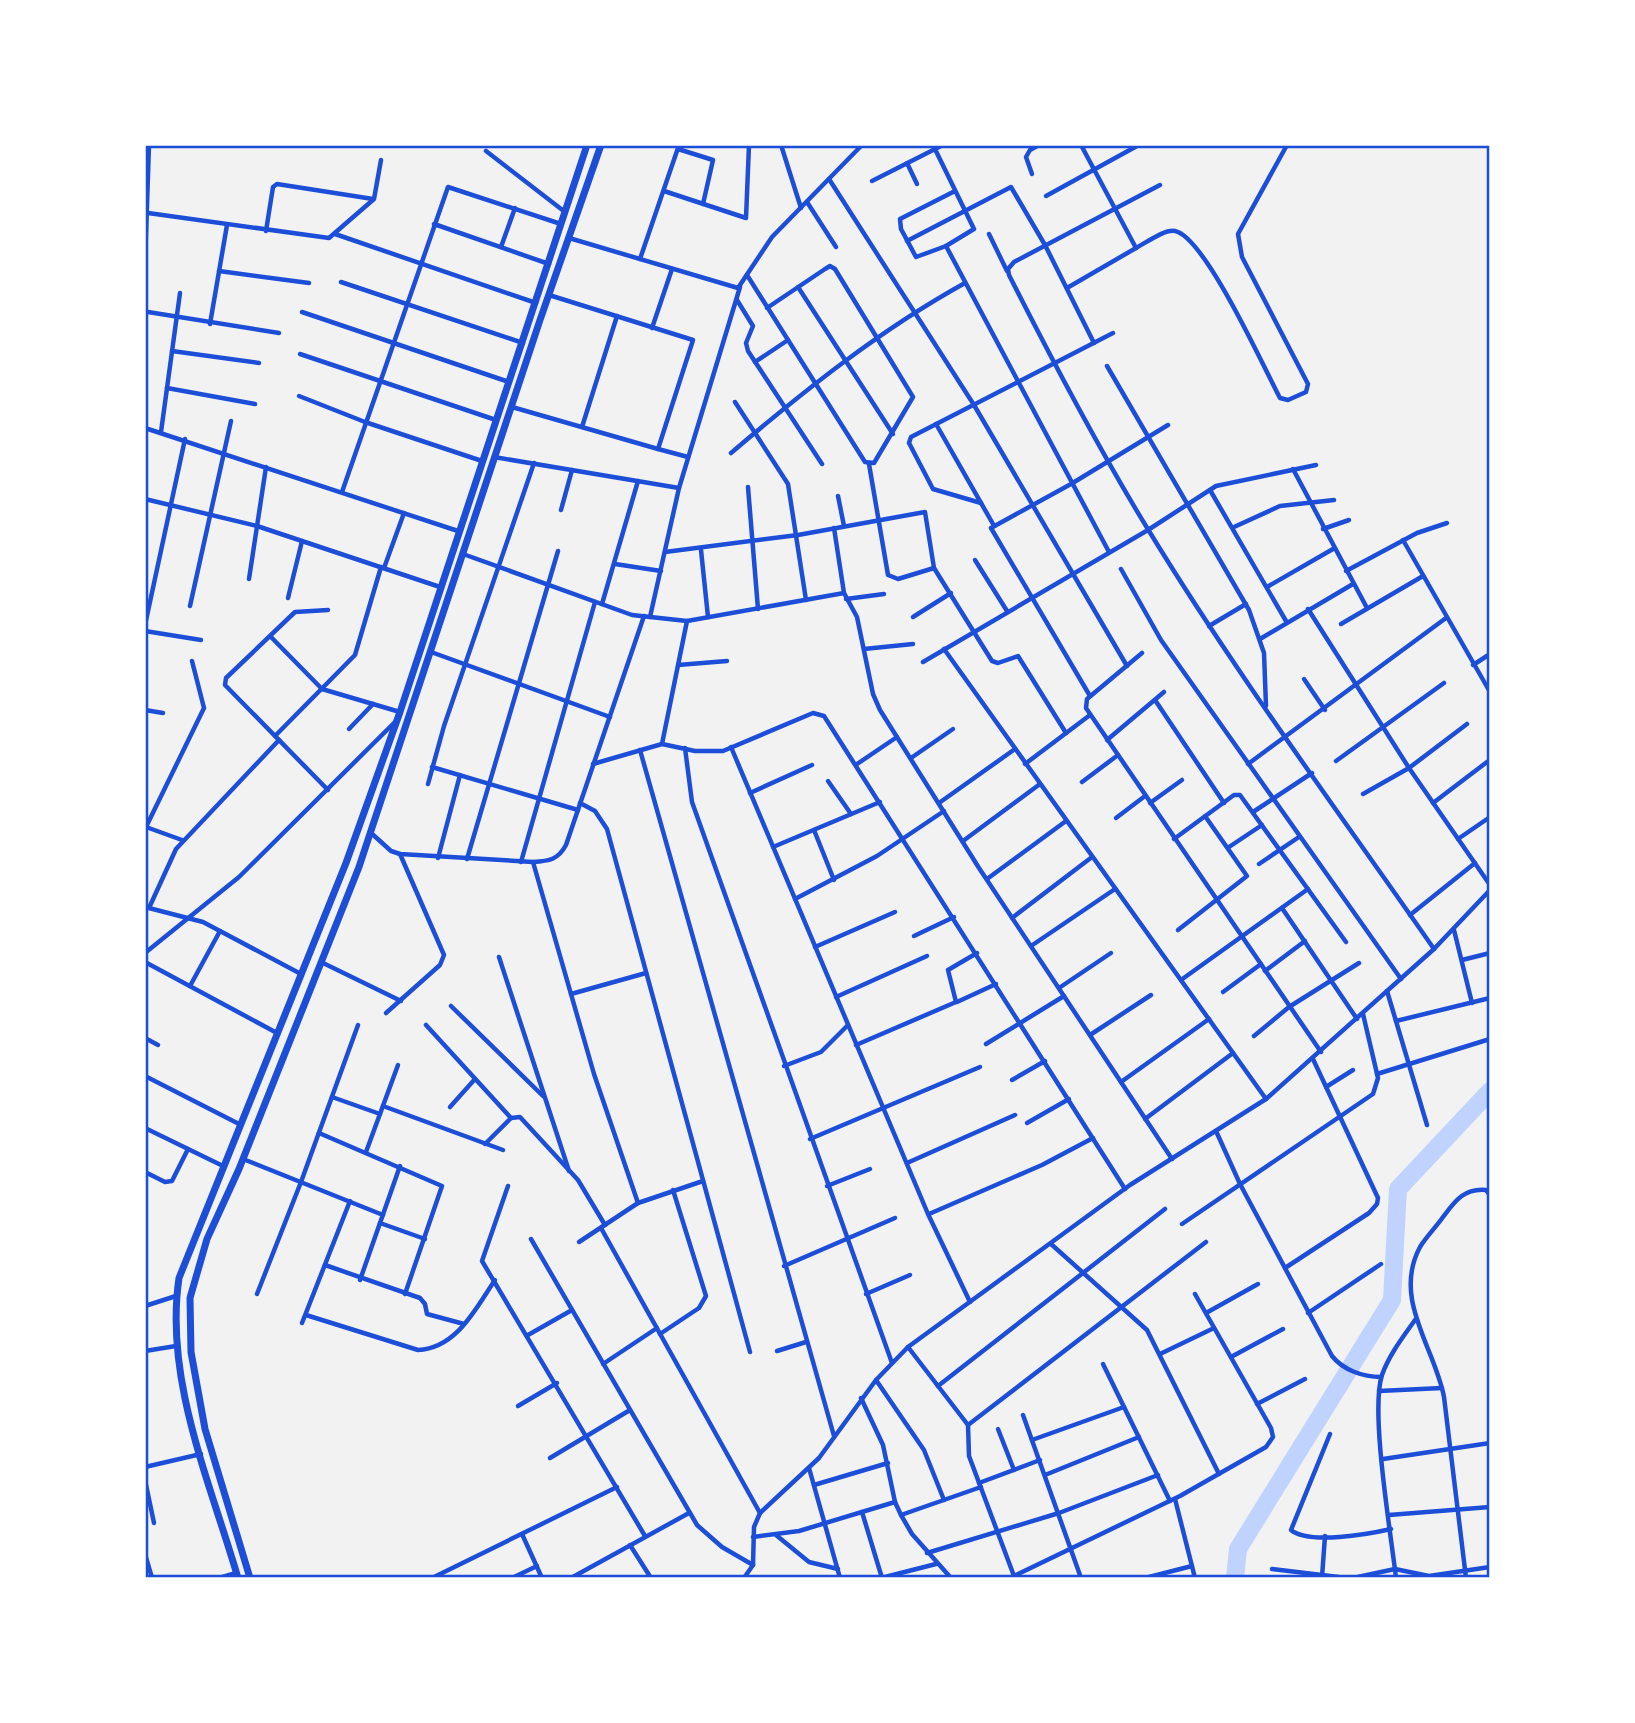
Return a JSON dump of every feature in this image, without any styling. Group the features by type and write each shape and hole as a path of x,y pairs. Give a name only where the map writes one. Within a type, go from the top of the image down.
{"main road":[{"path":"237,1575 202,1454 176,1346 176,1296 190,1247 302,975 383,762 587,145"},
{"path":"250,1578 205,1429 191,1352 190,1298 207,1240 243,1159 370,832 548,295 601,145"},
{"path":"383,762 392,766"}],"street":[{"path":"145,265 149,145"},
{"path":"664,191 746,218 749,145"},
{"path":"781,145 801,208"},
{"path":"370,832 391,851 400,854 521,862 547,862 559,856 566,845 647,617 679,488 741,286 772,237 862,145"},
{"path":"872,181 933,147 943,145"},
{"path":"1032,174 1027,153 1039,145"},
{"path":"1081,145 1136,248"},
{"path":"1067,288 1168,231 1180,233 1214,272 1280,398 1288,400 1306,392 1308,384 1242,257 1238,243 1238,234 1287,145"},
{"path":"1046,197 1137,146"},
{"path":"640,259 678,147 713,160 703,204"},
{"path":"933,147 966,211 973,231 946,246 916,257 907,242 900,219 955,191"},
{"path":"486,151 565,212"},
{"path":"148,213 322,239 335,234 374,199 381,160"},
{"path":"907,163 917,184"},
{"path":"829,179 974,405 1127,666"},
{"path":"266,231 273,187 277,184 374,199"},
{"path":"1009,275 1009,266 1014,262 1160,185"},
{"path":"342,492 445,191 451,186 562,224"},
{"path":"907,242 1011,187 1045,245 1094,343"},
{"path":"807,202 836,247"},
{"path":"501,247 515,208"},
{"path":"434,224 549,264"},
{"path":"210,324 227,225"},
{"path":"335,234 536,303"},
{"path":"989,234 1054,364 1148,530 1209,625 1434,949"},
{"path":"568,238 734,288 741,286"},
{"path":"946,246 1109,552"},
{"path":"767,307 830,266 835,269 913,397 874,463 869,464"},
{"path":"652,328 672,270"},
{"path":"219,271 309,283"},
{"path":"747,275 869,464 877,520 891,578 898,579 934,568"},
{"path":"341,282 523,343"},
{"path":"730,453 845,360 914,311 965,283"},
{"path":"798,287 893,434"},
{"path":"161,432 180,293"},
{"path":"548,295 693,340 658,449"},
{"path":"736,299 753,326 746,343 755,362 822,464"},
{"path":"302,312 509,382"},
{"path":"148,313 279,333"},
{"path":"582,427 617,316"},
{"path":"981,503 938,492 929,484 909,439 1113,333"},
{"path":"755,362 788,340"},
{"path":"172,351 259,363"},
{"path":"300,354 496,420"},
{"path":"1107,366 1186,506 1246,604 1260,639 1266,669 1266,707"},
{"path":"167,388 255,404"},
{"path":"299,396 365,422 482,461"},
{"path":"735,402 788,484 806,600"},
{"path":"511,406 688,457"},
{"path":"190,606 231,421"},
{"path":"936,424 993,524 991,531 1033,596 1090,696"},
{"path":"993,524 1071,484 1168,425"},
{"path":"145,428 458,531"},
{"path":"145,625 173,506 185,439"},
{"path":"494,457 679,488"},
{"path":"428,784 534,463"},
{"path":"923,662 1072,572 1148,530 1210,490 1228,481 1316,465"},
{"path":"248,579 266,467"},
{"path":"1293,469 1308,502 1367,608"},
{"path":"561,510 572,470"},
{"path":"602,604 638,481"},
{"path":"748,487 758,609"},
{"path":"1210,490 1234,527 1286,621"},
{"path":"838,496 844,526"},
{"path":"145,499 257,526 440,587"},
{"path":"1234,527 1268,510 1334,500"},
{"path":"665,552 701,550 925,512 934,568 973,631 994,663 1018,656 1066,733"},
{"path":"302,975 191,917 147,908 170,859 182,841 355,655 404,513"},
{"path":"1323,529 1349,520"},
{"path":"1346,570 1403,540 1447,523"},
{"path":"834,528 844,593 857,617 873,694 962,841 1172,1159"},
{"path":"1403,540 1490,692"},
{"path":"288,598 302,541"},
{"path":"1267,587 1334,549"},
{"path":"701,550 708,617"},
{"path":"467,859 558,551"},
{"path":"462,554 602,604 647,617 687,621 844,593"},
{"path":"975,560 1007,611"},
{"path":"615,564 660,570"},
{"path":"1121,569 1161,640 1401,979"},
{"path":"1341,624 1423,576"},
{"path":"1260,639 1286,621 1353,584"},
{"path":"913,617 951,593"},
{"path":"846,599 884,594"},
{"path":"521,862 595,601"},
{"path":"1209,625 1246,604"},
{"path":"744,1578 753,1565 753,1537 760,1513 809,1467 861,1398 908,1347 1125,1189 1266,1099 1434,949 1490,888 1409,768 1308,609"},
{"path":"328,610 295,612 226,678 225,685 328,790"},
{"path":"1248,764 1325,710 1446,618"},
{"path":"662,744 687,621"},
{"path":"145,631 201,640"},
{"path":"145,953 239,877 399,716 373,704 322,689 271,637"},
{"path":"864,649 914,644"},
{"path":"944,649 1266,1099"},
{"path":"430,652 610,717"},
{"path":"1142,653 1090,696 1086,703 1090,715 1321,1052"},
{"path":"1473,665 1490,654"},
{"path":"182,841 146,827 204,708 192,661"},
{"path":"678,665 727,661"},
{"path":"1304,680 1325,710"},
{"path":"1336,761 1444,683"},
{"path":"1107,740 1164,692"},
{"path":"1155,700 1224,803"},
{"path":"349,729 373,704"},
{"path":"145,710 163,713"},
{"path":"593,764 662,744 707,752 731,747 819,713 831,724 857,764 1125,1189"},
{"path":"1026,764 1090,715"},
{"path":"1363,794 1409,768 1467,724"},
{"path":"911,758 953,729"},
{"path":"857,764 897,737"},
{"path":"731,747 907,1164 970,1302"},
{"path":"685,748 692,802 892,1364"},
{"path":"939,803 1015,749"},
{"path":"640,750 834,1436"},
{"path":"1082,782 1118,755"},
{"path":"1433,803 1488,762"},
{"path":"750,793 812,765"},
{"path":"432,767 578,810"},
{"path":"1253,812 1312,773"},
{"path":"438,858 460,775"},
{"path":"1150,803 1182,780"},
{"path":"828,781 851,814"},
{"path":"962,841 1040,784"},
{"path":"1174,839 1237,794 1253,812 1346,942"},
{"path":"1116,818 1145,796"},
{"path":"773,847 880,802"},
{"path":"580,803 595,811 607,829 750,1352"},
{"path":"795,899 834,880 904,839 944,811"},
{"path":"1178,930 1247,876 1205,816"},
{"path":"1458,839 1490,817"},
{"path":"987,879 1066,821"},
{"path":"1229,847 1262,825"},
{"path":"814,830 834,880"},
{"path":"1259,864 1299,837"},
{"path":"386,1013 440,965 444,955 400,854"},
{"path":"1013,918 1092,857"},
{"path":"533,862 571,994 638,1203"},
{"path":"1410,915 1475,863"},
{"path":"1031,946 1115,889"},
{"path":"1181,980 1308,889"},
{"path":"1282,908 1357,1019"},
{"path":"815,947 895,912"},
{"path":"914,936 954,917"},
{"path":"1454,929 1472,1003"},
{"path":"190,986 220,932"},
{"path":"1265,971 1305,941"},
{"path":"956,1002 948,970 977,953"},
{"path":"1059,988 1111,953"},
{"path":"1462,960 1490,953"},
{"path":"836,997 927,956"},
{"path":"499,957 569,1171"},
{"path":"320,961 401,1001"},
{"path":"145,962 278,1034"},
{"path":"1254,1036 1289,1007 1359,963"},
{"path":"1223,992 1261,964"},
{"path":"571,994 646,973"},
{"path":"856,1045 997,983"},
{"path":"1388,991 1427,1125"},
{"path":"1090,1035 1151,995"},
{"path":"986,1044 1064,996"},
{"path":"1396,1021 1490,998"},
{"path":"451,1006 545,1098"},
{"path":"1182,1224 1373,1094 1377,1074 1363,1013"},
{"path":"1121,1082 1209,1019"},
{"path":"257,1294 358,1025"},
{"path":"426,1026 511,1118"},
{"path":"784,1066 821,1052 848,1026"},
{"path":"145,1038 158,1045"},
{"path":"1377,1074 1490,1039"},
{"path":"1145,1119 1233,1053"},
{"path":"1285,1269 1368,1213 1377,1204 1378,1198 1313,1059"},
{"path":"1012,1080 1045,1061"},
{"path":"366,1152 398,1065"},
{"path":"810,1139 980,1067"},
{"path":"1326,1087 1353,1070"},
{"path":"145,1076 241,1125"},
{"path":"450,1107 475,1079"},
{"path":"332,1097 380,1114"},
{"path":"1027,1123 1069,1099"},
{"path":"383,1106 503,1150"},
{"path":"907,1164 1015,1115"},
{"path":"485,1144 511,1118 520,1118 578,1180 658,1331 760,1513"},
{"path":"145,1128 225,1167"},
{"path":"1216,1131 1240,1184 1332,1356 1341,1365 1364,1376 1381,1377"},
{"path":"319,1133 442,1186 405,1294"},
{"path":"929,1214 1042,1166 1093,1138"},
{"path":"145,1172 165,1182 172,1181 188,1149"},
{"path":"243,1159 383,1214"},
{"path":"360,1280 400,1166"},
{"path":"827,1186 870,1169"},
{"path":"579,1242 638,1203 703,1181"},
{"path":"508,1186 481,1256 645,1536"},
{"path":"1466,1578 1442,1388 1415,1319 1412,1281 1420,1247 1457,1199 1476,1189 1486,1190 1490,1195"},
{"path":"603,1364 699,1308 706,1296 673,1191"},
{"path":"302,1323 350,1202"},
{"path":"938,1386 1165,1209"},
{"path":"784,1266 895,1217"},
{"path":"380,1223 425,1239"},
{"path":"531,1239 689,1513 708,1537 753,1565"},
{"path":"968,1425 1206,1241"},
{"path":"1051,1244 1147,1330 1219,1474"},
{"path":"1308,1312 1381,1264"},
{"path":"325,1265 360,1280 424,1300 427,1314 464,1324"},
{"path":"866,1294 910,1275"},
{"path":"306,1315 418,1350 440,1345 464,1324 495,1279"},
{"path":"1206,1313 1258,1284"},
{"path":"908,1347 968,1425 968,1449 1014,1577 1173,1500 1266,1447 1273,1437 1195,1294"},
{"path":"145,1306 176,1296"},
{"path":"528,1335 572,1310"},
{"path":"1396,1578 1383,1459 1379,1391 1381,1377 1415,1319"},
{"path":"1160,1354 1214,1328"},
{"path":"1231,1357 1283,1329"},
{"path":"777,1351 806,1342"},
{"path":"145,1351 176,1346"},
{"path":"1103,1364 1173,1500 1195,1578"},
{"path":"1257,1404 1305,1378"},
{"path":"876,1380 931,1463 944,1500"},
{"path":"517,1406 557,1383"},
{"path":"1379,1391 1442,1388"},
{"path":"861,1398 884,1445 895,1502 901,1515 927,1553 951,1578"},
{"path":"1032,1440 1124,1407"},
{"path":"550,1458 630,1410"},
{"path":"1023,1415 1081,1578"},
{"path":"998,1429 1014,1470"},
{"path":"1330,1434 1291,1530 1295,1533 1353,1537 1391,1529"},
{"path":"1045,1475 1139,1437"},
{"path":"1383,1459 1490,1443"},
{"path":"145,1467 202,1454"},
{"path":"901,1515 1040,1460"},
{"path":"814,1485 888,1463"},
{"path":"809,1467 823,1524 841,1578"},
{"path":"927,1553 1059,1513 1158,1475"},
{"path":"145,1480 154,1523"},
{"path":"432,1578 617,1487"},
{"path":"753,1537 823,1524 895,1502"},
{"path":"1389,1515 1490,1507"},
{"path":"862,1512 882,1578 936,1563"},
{"path":"575,1577 689,1513"},
{"path":"522,1534 542,1578"},
{"path":"775,1534 809,1562 838,1569"},
{"path":"1322,1577 1325,1536"},
{"path":"630,1545 651,1578"},
{"path":"145,1554 152,1578"},
{"path":"512,1578 537,1566"},
{"path":"1145,1578 1192,1566"},
{"path":"1353,1578 1395,1569 1422,1576 1490,1567"},
{"path":"1272,1569 1347,1578"},
{"path":"219,1578 237,1575"}],"waterway":[{"path":"1235,1578 1238,1549 1392,1300 1398,1189 1490,1091"}]}
